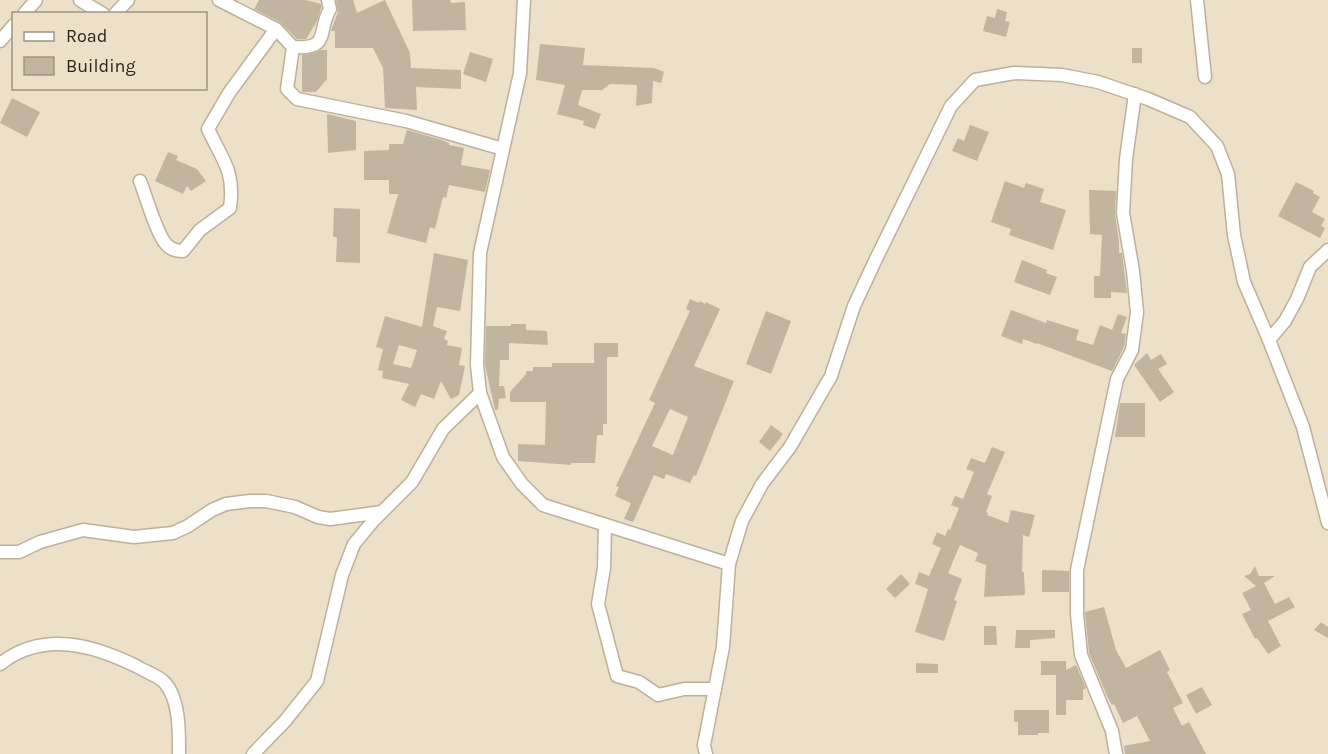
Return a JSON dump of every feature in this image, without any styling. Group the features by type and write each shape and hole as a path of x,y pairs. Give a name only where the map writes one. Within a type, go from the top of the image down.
{"street":[{"path":"26,12 36,0"},
{"path":"80,0 100,12"},
{"path":"117,12 128,0"},
{"path":"219,0 276,29 293,47"},
{"path":"293,47 310,46 323,37 325,17 330,9 328,0"},
{"path":"524,0 520,73 480,253 477,365 480,393 503,457 522,484 543,505 729,564"},
{"path":"1197,0 1205,77"},
{"path":"0,41 12,27"},
{"path":"140,182 160,236 167,246 175,251 183,251 200,230 230,208 231,177 208,129 229,93 276,29"},
{"path":"293,47 287,89 297,99 406,121 503,149"},
{"path":"706,754 705,745 723,647 729,564 742,521 762,484 790,447 831,376 854,306 951,106 975,80 1014,73 1062,75 1098,82 1135,94 1190,117 1217,146 1228,174 1234,235 1244,282 1303,427 1328,523"},
{"path":"1116,754 1112,731 1081,655 1077,614 1077,570 1118,379 1132,350 1137,312 1124,213 1125,167 1135,94"},
{"path":"1269,340 1285,321 1310,267 1328,250"},
{"path":"253,754 285,722 317,681 342,574 354,544 412,482 443,429 480,393"},
{"path":"0,552 19,552 40,542 83,530 134,537 173,533 226,504 250,501 266,501 295,507 318,517 330,519 382,512"},
{"path":"605,525 604,568 598,604 617,676 639,682 658,696 684,689 715,689"},
{"path":"0,664 21,651 34,647 79,645 110,653 165,683 173,696 179,734 179,754"}],"building":[{"path":"259,0 305,0 321,4 321,8 317,21 306,39 297,39 280,22 254,9"},
{"path":"336,0 353,0 357,13 385,0 410,53 411,68 461,70 461,89 416,87 417,110 385,108 383,68 373,48 335,48 335,31 331,31 338,12"},
{"path":"412,0 465,2 466,30 413,31"},
{"path":"997,9 1007,12 1005,21 1010,22 1006,37 983,31 987,16 995,18"},
{"path":"540,44 585,48 583,65 654,68 664,72 661,83 653,81 652,103 636,106 637,85 610,84 602,90 582,90 578,105 601,114 595,129 583,125 584,121 557,114 565,85 536,80"},
{"path":"1132,48 1142,48 1142,63 1132,63"},
{"path":"327,50 327,79 316,92 302,92 302,55"},
{"path":"470,52 493,59 486,82 463,74"},
{"path":"12,98 40,112 27,137 0,123"},
{"path":"327,114 356,121 356,150 328,153"},
{"path":"970,125 989,132 977,161 952,151 958,138 964,141"},
{"path":"407,130 464,148 461,165 490,170 485,192 449,185 446,198 443,197 435,229 430,227 426,243 387,233 398,194 389,194 389,180 364,180 364,151 389,150 389,144 403,144"},
{"path":"168,152 178,156 176,160 197,169 206,181 191,191 187,186 183,194 155,181"},
{"path":"1005,181 1024,188 1026,183 1044,189 1040,202 1066,210 1053,250 1009,235 1011,229 991,222"},
{"path":"1296,182 1314,191 1313,193 1320,197 1312,212 1325,219 1321,226 1325,228 1320,238 1278,216"},
{"path":"1089,190 1116,191 1115,214 1119,253 1122,253 1127,293 1111,292 1111,298 1094,298 1094,276 1100,276 1102,235 1090,234"},
{"path":"334,208 360,209 360,263 336,262 337,237 333,237"},
{"path":"434,253 468,260 460,311 437,307 433,326 447,331 444,339 448,341 447,345 462,348 459,365 465,366 459,395 451,399 441,381 434,399 421,394 415,407 401,400 409,384 382,378 383,371 378,370 383,349 376,347 385,316 422,327","holes":["399,345 417,350 411,368 393,364"]},
{"path":"1022,260 1047,270 1046,273 1057,277 1050,295 1014,282"},
{"path":"690,299 699,303 700,301 705,304 706,302 720,309 694,366 734,381 696,476 694,475 690,483 666,474 664,479 654,475 633,522 624,519 631,503 615,496 619,487 616,486 655,403 649,400 690,311 686,309","holes":["670,409 688,417 673,455 652,446"]},
{"path":"1011,310 1046,323 1047,320 1079,330 1076,340 1093,345 1100,325 1112,330 1118,314 1127,317 1121,333 1126,334 1124,347 1112,371 1037,343 1023,339 1022,344 1001,336"},
{"path":"766,311 791,321 771,374 746,364"},
{"path":"511,324 526,324 526,330 547,331 548,345 509,343 509,360 500,360 499,386 504,386 506,398 499,399 498,410 495,410 485,365 486,326 511,326"},
{"path":"594,343 618,343 618,357 607,357 607,424 603,424 603,435 597,435 595,463 571,463 571,465 518,461 518,444 545,445 546,402 510,402 510,392 526,374 526,371 533,371 533,367 552,367 552,363 594,363"},
{"path":"1147,353 1151,360 1161,354 1167,364 1158,369 1174,392 1160,402 1134,365"},
{"path":"1120,403 1145,403 1145,437 1115,437"},
{"path":"771,425 783,434 770,451 759,442"},
{"path":"992,447 1005,452 987,494 992,496 987,515 1008,523 1011,510 1035,515 1029,537 1023,535 1022,572 1024,572 1025,595 984,597 986,565 975,561 978,553 960,545 948,573 962,579 954,600 957,601 944,641 915,632 928,589 915,584 919,572 929,576 941,548 932,544 937,532 945,536 948,529 950,530 959,508 951,505 955,496 963,499 974,472 966,469 971,458 985,463"},
{"path":"1255,566 1259,576 1275,576 1264,583 1275,604 1289,597 1295,607 1268,621 1281,646 1268,654 1257,638 1255,639 1242,614 1251,610 1242,593 1256,586 1244,576 1250,574"},
{"path":"1042,570 1069,571 1069,592 1042,592"},
{"path":"901,574 910,584 895,598 886,589"},
{"path":"1104,607 1116,650 1126,668 1160,650 1170,670 1167,672 1183,703 1173,708 1182,726 1189,722 1206,754 1125,754 1124,746 1150,741 1137,716 1123,723 1114,704 1112,705 1107,696 1089,653 1085,612"},
{"path":"1321,622 1328,627 1328,638 1314,630"},
{"path":"984,626 996,626 997,645 984,645"},
{"path":"1016,630 1055,630 1055,638 1030,640 1030,648 1015,648"},
{"path":"1041,661 1066,661 1066,670 1076,665 1086,688 1083,690 1083,700 1066,700 1066,715 1056,715 1056,675 1041,675"},
{"path":"916,663 938,664 938,673 916,673"},
{"path":"1202,687 1212,705 1196,714 1186,695"},
{"path":"1014,710 1049,710 1049,733 1018,735 1018,722 1014,722"}]}
